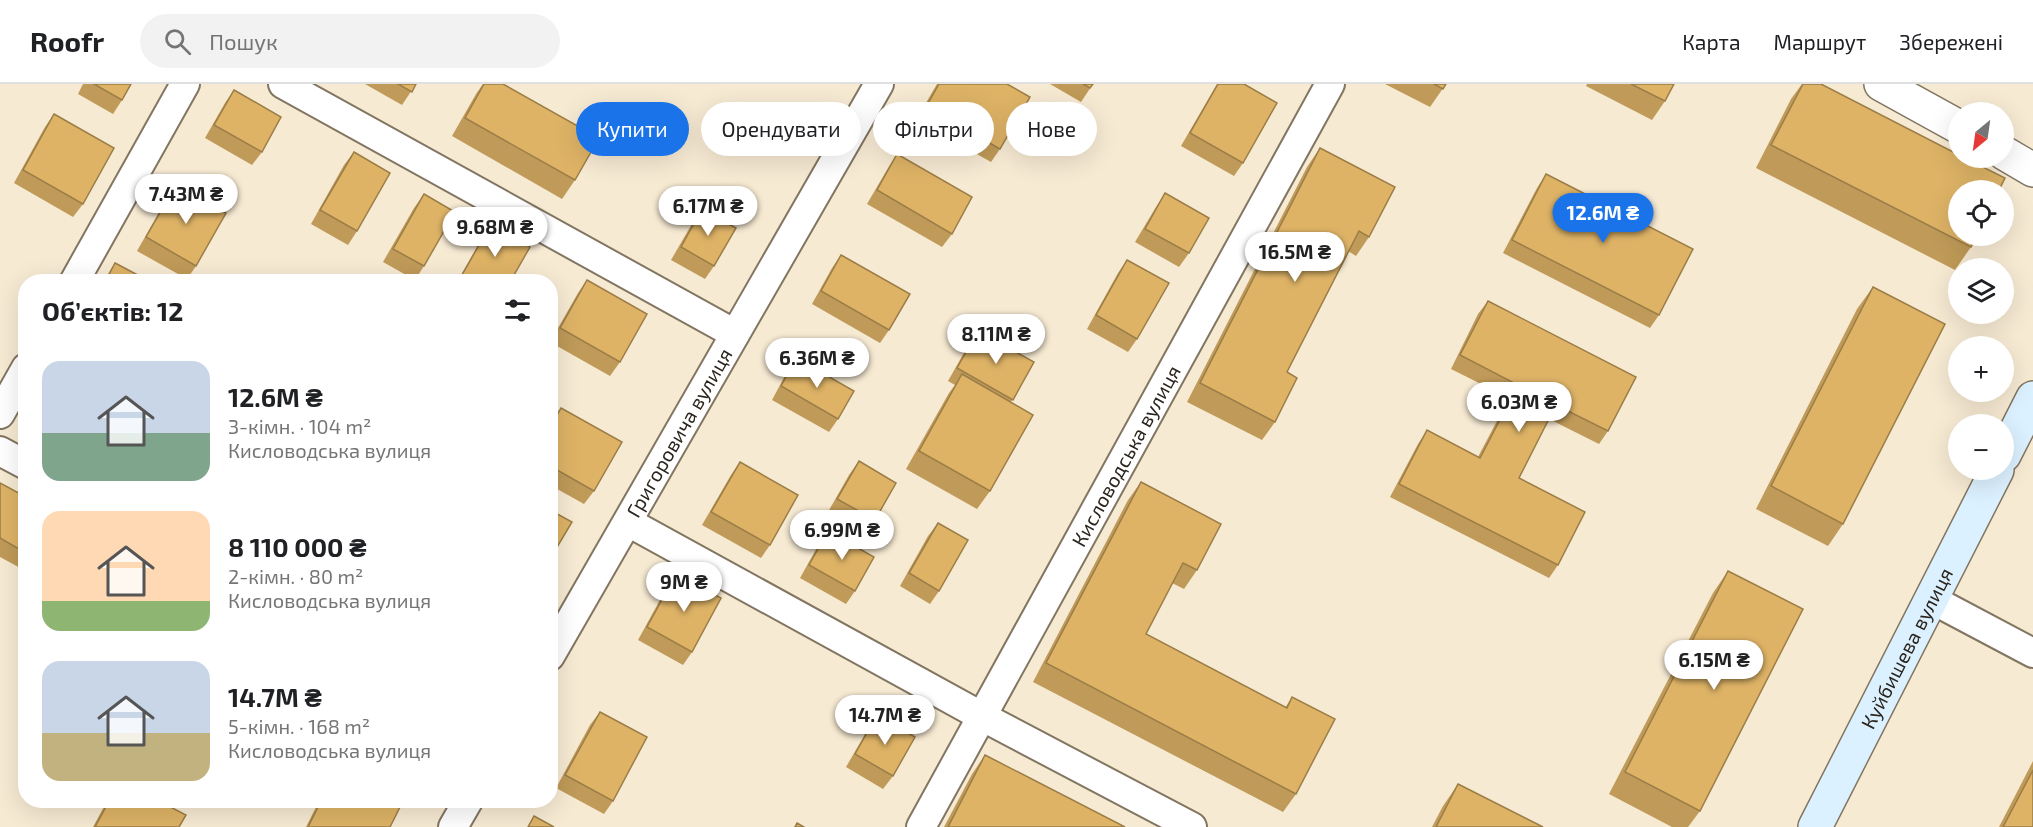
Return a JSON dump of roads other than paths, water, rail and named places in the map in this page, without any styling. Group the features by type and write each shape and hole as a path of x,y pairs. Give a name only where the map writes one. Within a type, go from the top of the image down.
{"main road":[{"path":"2014,435 2033,398"},
{"name":"Куйбишева вулиця","path":"1815,827 1992,480"}],"street":[{"path":"78,274 185,84"},
{"path":"283,84 735,334"},
{"name":"Григоровича вулиця","path":"558,642 879,84"},
{"name":"Кисловодська вулиця","path":"921,827 1330,84"},
{"path":"1881,84 1948,121"},
{"path":"2014,159 2033,170"},
{"path":"0,414 18,382"},
{"path":"0,451 18,461"},
{"path":"628,522 983,717 1192,827"},
{"path":"1931,599 2033,653"},
{"path":"453,827 464,808"}]}
